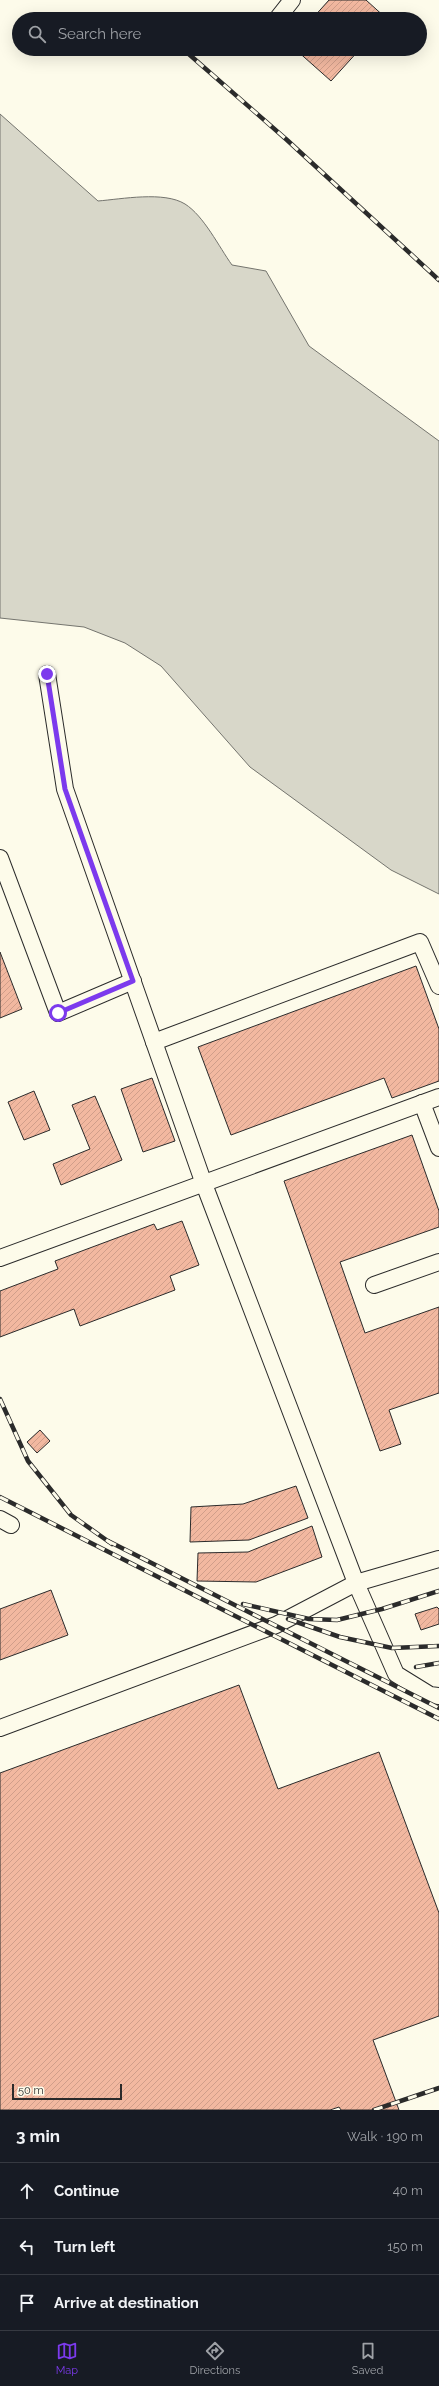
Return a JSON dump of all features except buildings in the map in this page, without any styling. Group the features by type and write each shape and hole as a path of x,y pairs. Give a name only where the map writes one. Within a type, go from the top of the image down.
{"lane":[{"path":"283,12 292,0"},
{"path":"47,674 65,789 204,1184 356,1583 396,1674 430,1695 439,1696"},
{"path":"0,858 58,1013 133,981"},
{"path":"154,1042 420,942 439,986"},
{"path":"0,1258 439,1097"},
{"path":"422,1103 439,1148"},
{"path":"374,1285 439,1262"},
{"path":"0,1728 276,1625 356,1583 439,1559"}],"shaded area":[{"path":"0,114 98,201 155,197 176,200 192,209 211,232 232,265 266,271 309,346 439,441 439,894 391,870 250,767 161,666 125,643 84,627 0,618"}],"railway":[{"path":"191,56 287,140 439,280"},
{"path":"0,1399 28,1461 71,1515 112,1544"},
{"path":"0,1497 439,1719"},
{"path":"108,1541 439,1708"},
{"path":"243,1604 309,1619 337,1620 382,1609 439,1591"},
{"path":"288,1619 340,1637 392,1648 439,1646"},
{"path":"416,1667 439,1663"},
{"path":"374,2110 439,2088"}],"route":[{"path":"47,674 65,789 133,981 58,1013"}]}
